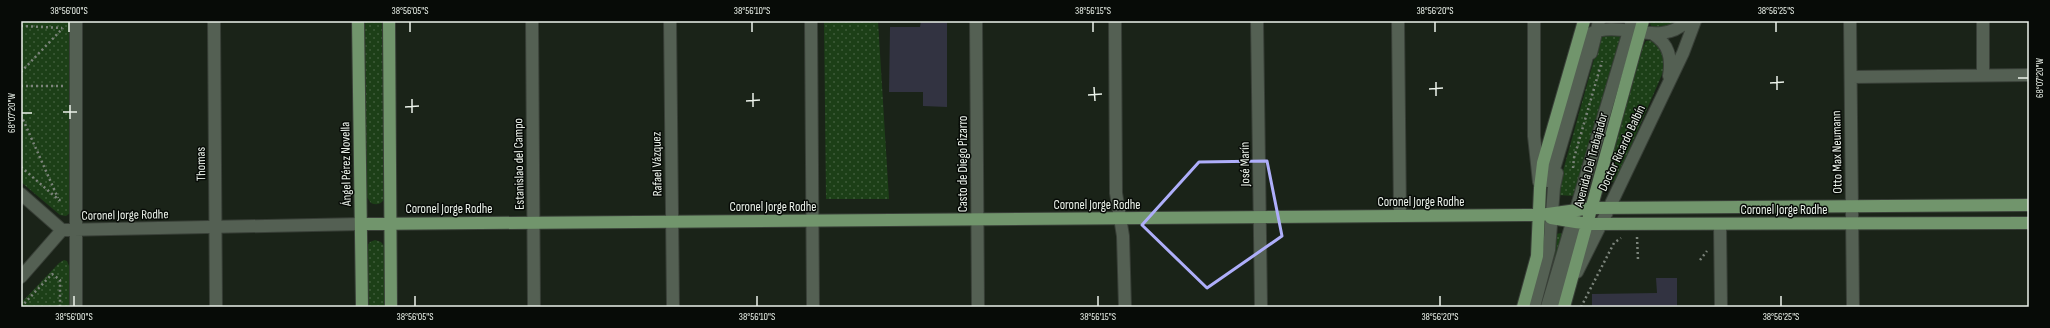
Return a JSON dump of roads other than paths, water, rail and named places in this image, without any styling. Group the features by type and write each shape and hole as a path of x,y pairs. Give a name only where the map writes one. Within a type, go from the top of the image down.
{"main road":[{"name":"Ángel Pérez Novella","path":"358,21 362,307"},
{"path":"389,21 391,307"},
{"path":"1523,307 1537,256 1540,188 1546,151 1584,21"},
{"name":"Avenida Del Trabajador","path":"1564,307 1588,224 1636,26"},
{"name":"Coronel Jorge Rodhe","path":"361,224 1540,215 1573,216 1592,208 2029,205"},
{"name":"Coronel Jorge Rodhe","path":"1573,216 1588,224 2029,223"}],"street":[{"path":"76,21 76,307"},
{"name":"Thomas","path":"214,21 216,307"},
{"name":"Estanislao del Campo","path":"532,21 534,307"},
{"name":"Rafael Vázquez","path":"670,21 672,307"},
{"path":"811,21 812,307"},
{"name":"Casto de Diego Pizarro","path":"976,21 978,307"},
{"path":"1115,21 1116,193 1124,242 1125,307"},
{"name":"José Marín","path":"1257,21 1261,307"},
{"path":"1398,21 1400,216"},
{"path":"1534,21 1534,136 1540,188"},
{"path":"1653,34 1671,32 1687,21"},
{"name":"Doctor Ricardo Balbín","path":"1570,284 1610,208 1685,48 1695,21"},
{"name":"Otto Max Neumann","path":"1850,21 1853,307"},
{"path":"1982,21 1983,75"},
{"path":"1576,48 1597,26"},
{"path":"1597,26 1606,29 1636,26 1653,34 1662,41 1669,51 1670,66 1664,90"},
{"path":"1534,307 1549,250 1555,178 1597,26"},
{"path":"1547,307 1573,216 1636,26"},
{"path":"1587,40 1588,53 1551,179 1547,180 1546,177 1587,40"},
{"path":"1851,77 2029,75"},
{"path":"21,194 62,230 21,278"},
{"name":"Coronel Jorge Rodhe","path":"62,230 361,224"},
{"path":"1720,224 1721,307"},
{"path":"1550,307 1571,236 1575,234 1577,237 1557,307"}]}
